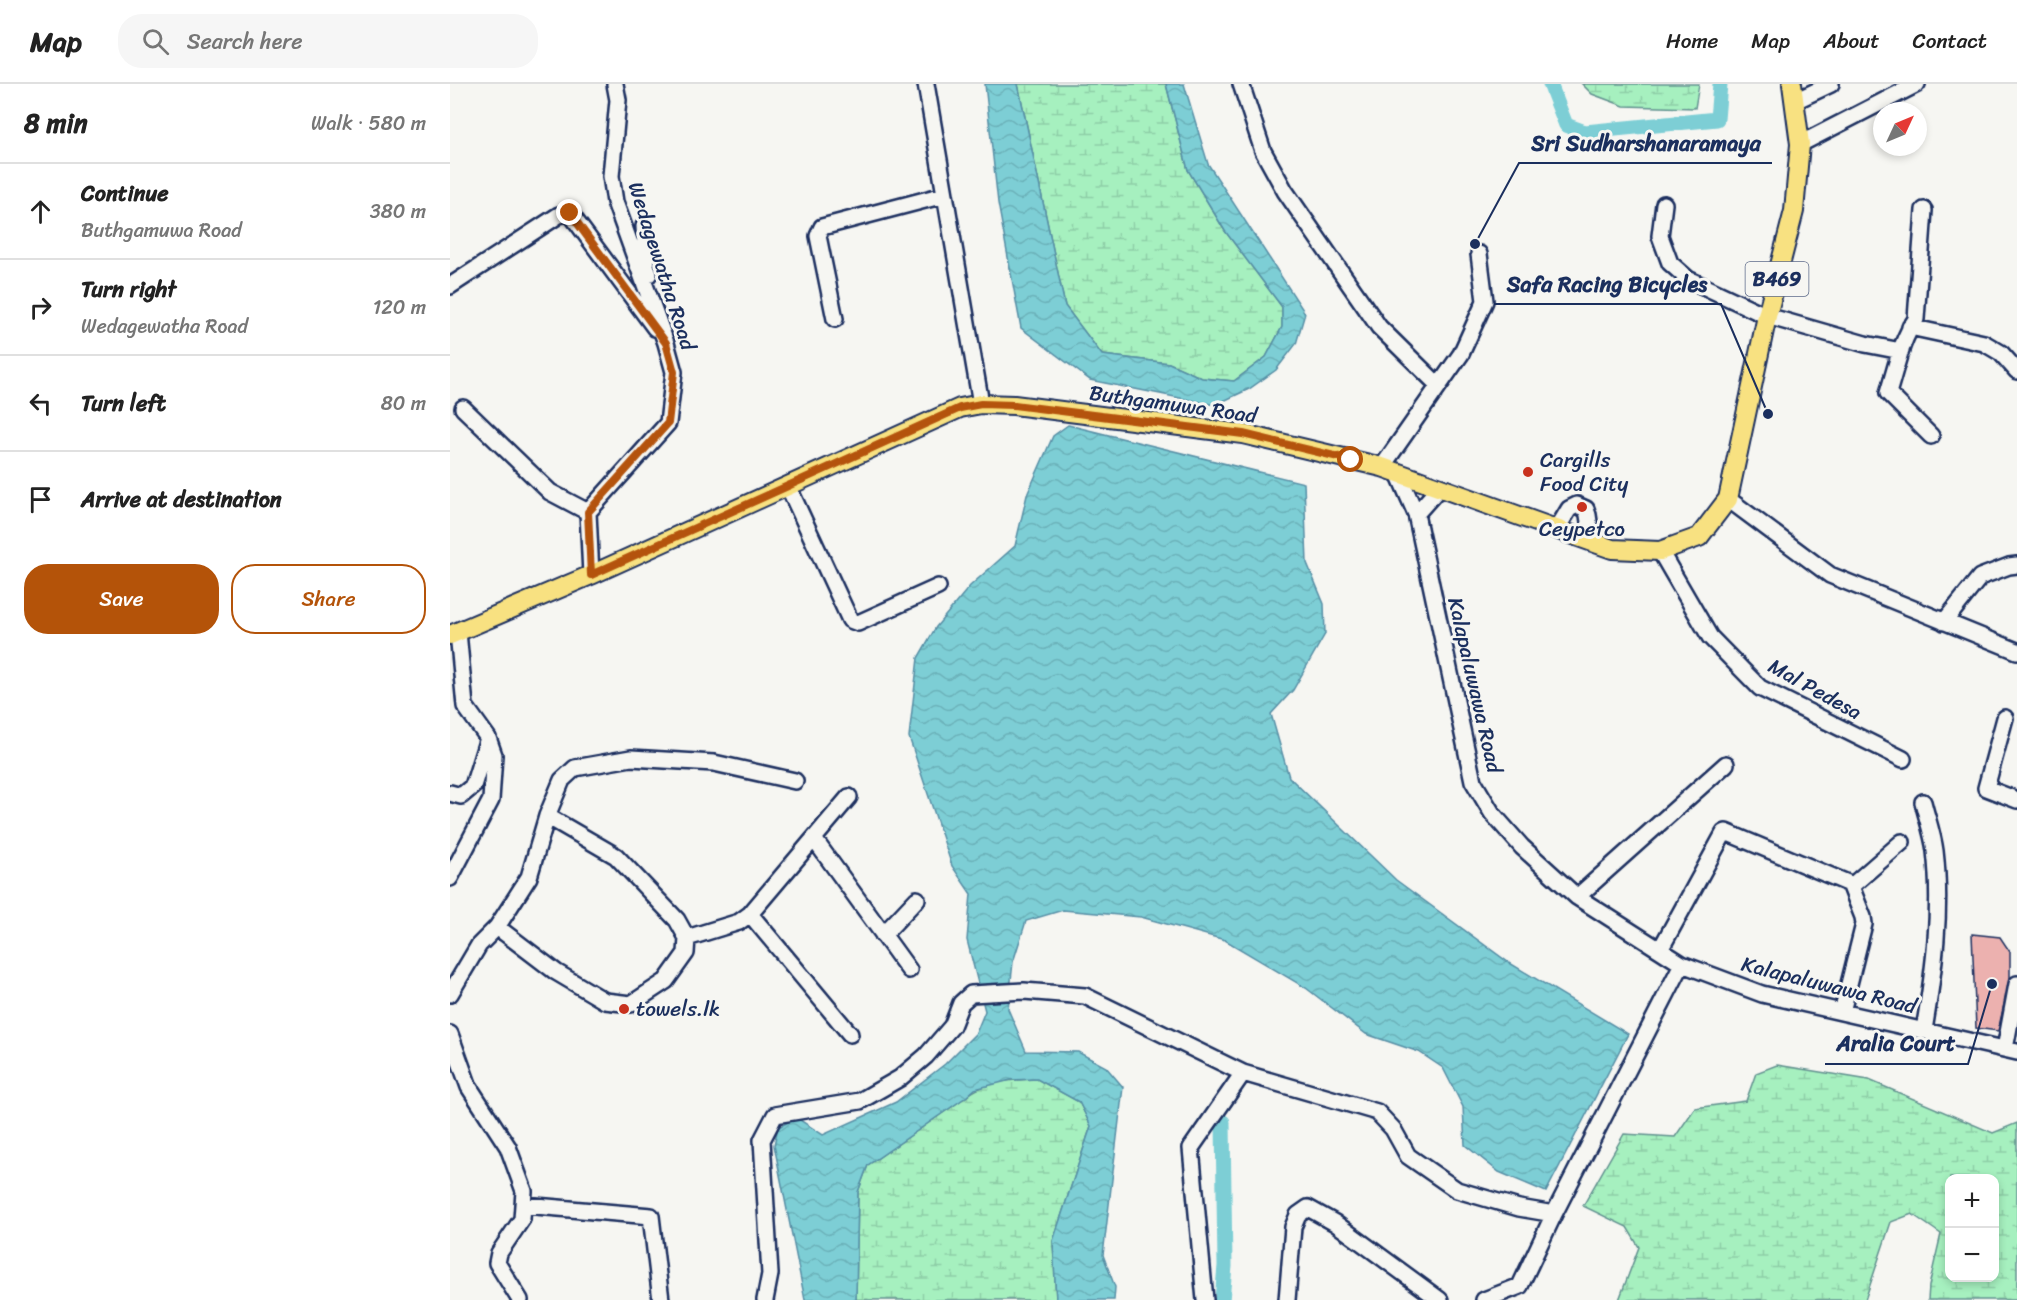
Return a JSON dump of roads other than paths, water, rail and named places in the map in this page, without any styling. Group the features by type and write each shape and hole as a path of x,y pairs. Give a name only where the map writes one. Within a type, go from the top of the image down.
{"main road":[{"name":"Buthgamuwa Road","path":"454,634 591,575 960,408 981,404 1014,405 1243,434 1390,470 1612,549 1660,551 1700,537 1728,499 1767,316 1794,211 1800,144 1793,92"}],"street":[{"name":"Wedagewatha Road","path":"588,512 668,423 674,372 666,343 615,202 610,176 618,100 615,84"},
{"path":"926,84 981,404"},
{"path":"1240,84 1263,151 1285,191 1379,327 1438,385"},
{"path":"1793,92 1831,84"},
{"path":"1800,144 1917,84"},
{"path":"836,319 818,236 822,227 944,195"},
{"path":"1664,204 1660,236 1670,263 1688,279 1767,316 1865,344 1901,351"},
{"path":"1924,210 1916,319 1910,327 1888,393 1931,436"},
{"path":"450,286 559,215 570,213 666,343"},
{"path":"644,226 646,265 666,332 666,343"},
{"path":"1390,470 1438,385 1461,354 1485,301 1479,254"},
{"path":"1910,327 1984,343 2001,353 2017,371"},
{"path":"462,408 550,492 588,512 591,575"},
{"name":"Kalapaluwawa Road","path":"1390,470 1416,513 1473,782 1492,813 1521,847 1577,897 1682,964 1762,994 2011,1051"},
{"path":"788,486 850,620 858,623 938,587"},
{"path":"1416,513 1440,487"},
{"path":"1728,499 1830,575 2017,651"},
{"path":"1557,529 1569,509 1577,505 1586,509 1592,542"},
{"name":"Mal Pedesa","path":"1660,551 1710,637 1760,688 1903,759"},
{"path":"1944,622 1980,577 2017,565"},
{"path":"451,873 491,800 494,755 488,738 465,706 454,634"},
{"path":"2005,718 1986,788 2017,800"},
{"path":"450,793 461,795 473,786 488,738"},
{"path":"450,994 479,945 497,927 529,877 547,816 562,780 574,768 630,758 714,763 795,781"},
{"path":"1577,897 1726,764"},
{"path":"687,938 739,922 750,914 849,797"},
{"path":"1923,802 1935,848 1938,887 1937,932 1924,1030"},
{"path":"497,927 556,972 605,1001 632,1004 666,981 686,953 687,938 677,920 616,856 547,816"},
{"path":"1660,950 1726,832 1850,884 1855,883 1902,842"},
{"path":"814,839 909,970"},
{"path":"1842,1012 1864,924 1850,884"},
{"path":"883,935 917,899"},
{"path":"750,914 850,1034"},
{"path":"1484,1300 1521,1293 1554,1214 1682,964"},
{"path":"2011,1051 2017,984"},
{"path":"765,1300 770,1274 762,1140 775,1115 860,1101 900,1078 926,1056 952,1026 961,1003 971,994 1024,990 1085,996 1243,1073 1377,1112 1393,1129 1408,1156 1457,1190 1519,1208 1554,1214"},
{"path":"450,1034 469,1087 508,1147 524,1191 522,1219 499,1253 497,1263 520,1300"},
{"path":"1205,1300 1191,1148 1243,1073"},
{"path":"524,1205 651,1216 661,1300"},
{"path":"1287,1300 1293,1227 1298,1215 1308,1208 1335,1224 1440,1300"}],"water":[{"path":"985,84 1018,84 1065,306 1102,355 1169,363 1202,378 1234,381 1266,357 1282,327 1282,307 1225,231 1188,170 1166,84 1184,84 1208,164 1305,313 1296,344 1276,370 1249,389 1215,405 1090,380 1021,328 998,203"},
{"path":"1068,425 1304,483 1307,563 1324,604 1325,634 1293,690 1271,714 1289,777 1396,880 1508,962 1628,1034 1546,1192 1499,1172 1465,1145 1463,1107 1443,1068 1419,1052 1366,1034 1306,988 1225,940 1141,917 1063,910 1026,921 1013,962 1008,1009 1026,1051 1078,1052 1106,1067 1123,1087 1103,1255 1115,1287 1114,1300 1056,1300 1053,1241 1091,1126 1079,1102 1037,1079 1011,1080 975,1089 868,1165 858,1192 856,1300 805,1300 774,1145 778,1127 797,1118 823,1135 896,1102 945,1064 976,1033 985,1011 967,940 971,894 952,866 909,737 918,658 936,627 970,586 1015,546 1027,495 1053,436"}],"waterway":[{"path":"1550,84 1566,125 1585,132 1717,119 1720,84"},
{"path":"1222,1300 1225,1266 1223,1122"}],"place":[{"name":"Sri Sudharshanaramaya","path":"1475,244"},
{"name":"Safa Racing Bicycles","path":"1768,414"},
{"name":"Cargills Food City","path":"1528,472"},
{"name":"Ceypetco","path":"1582,507"},
{"name":"Aralia Court","path":"1992,984"},
{"name":"towels.lk","path":"624,1009"}]}
